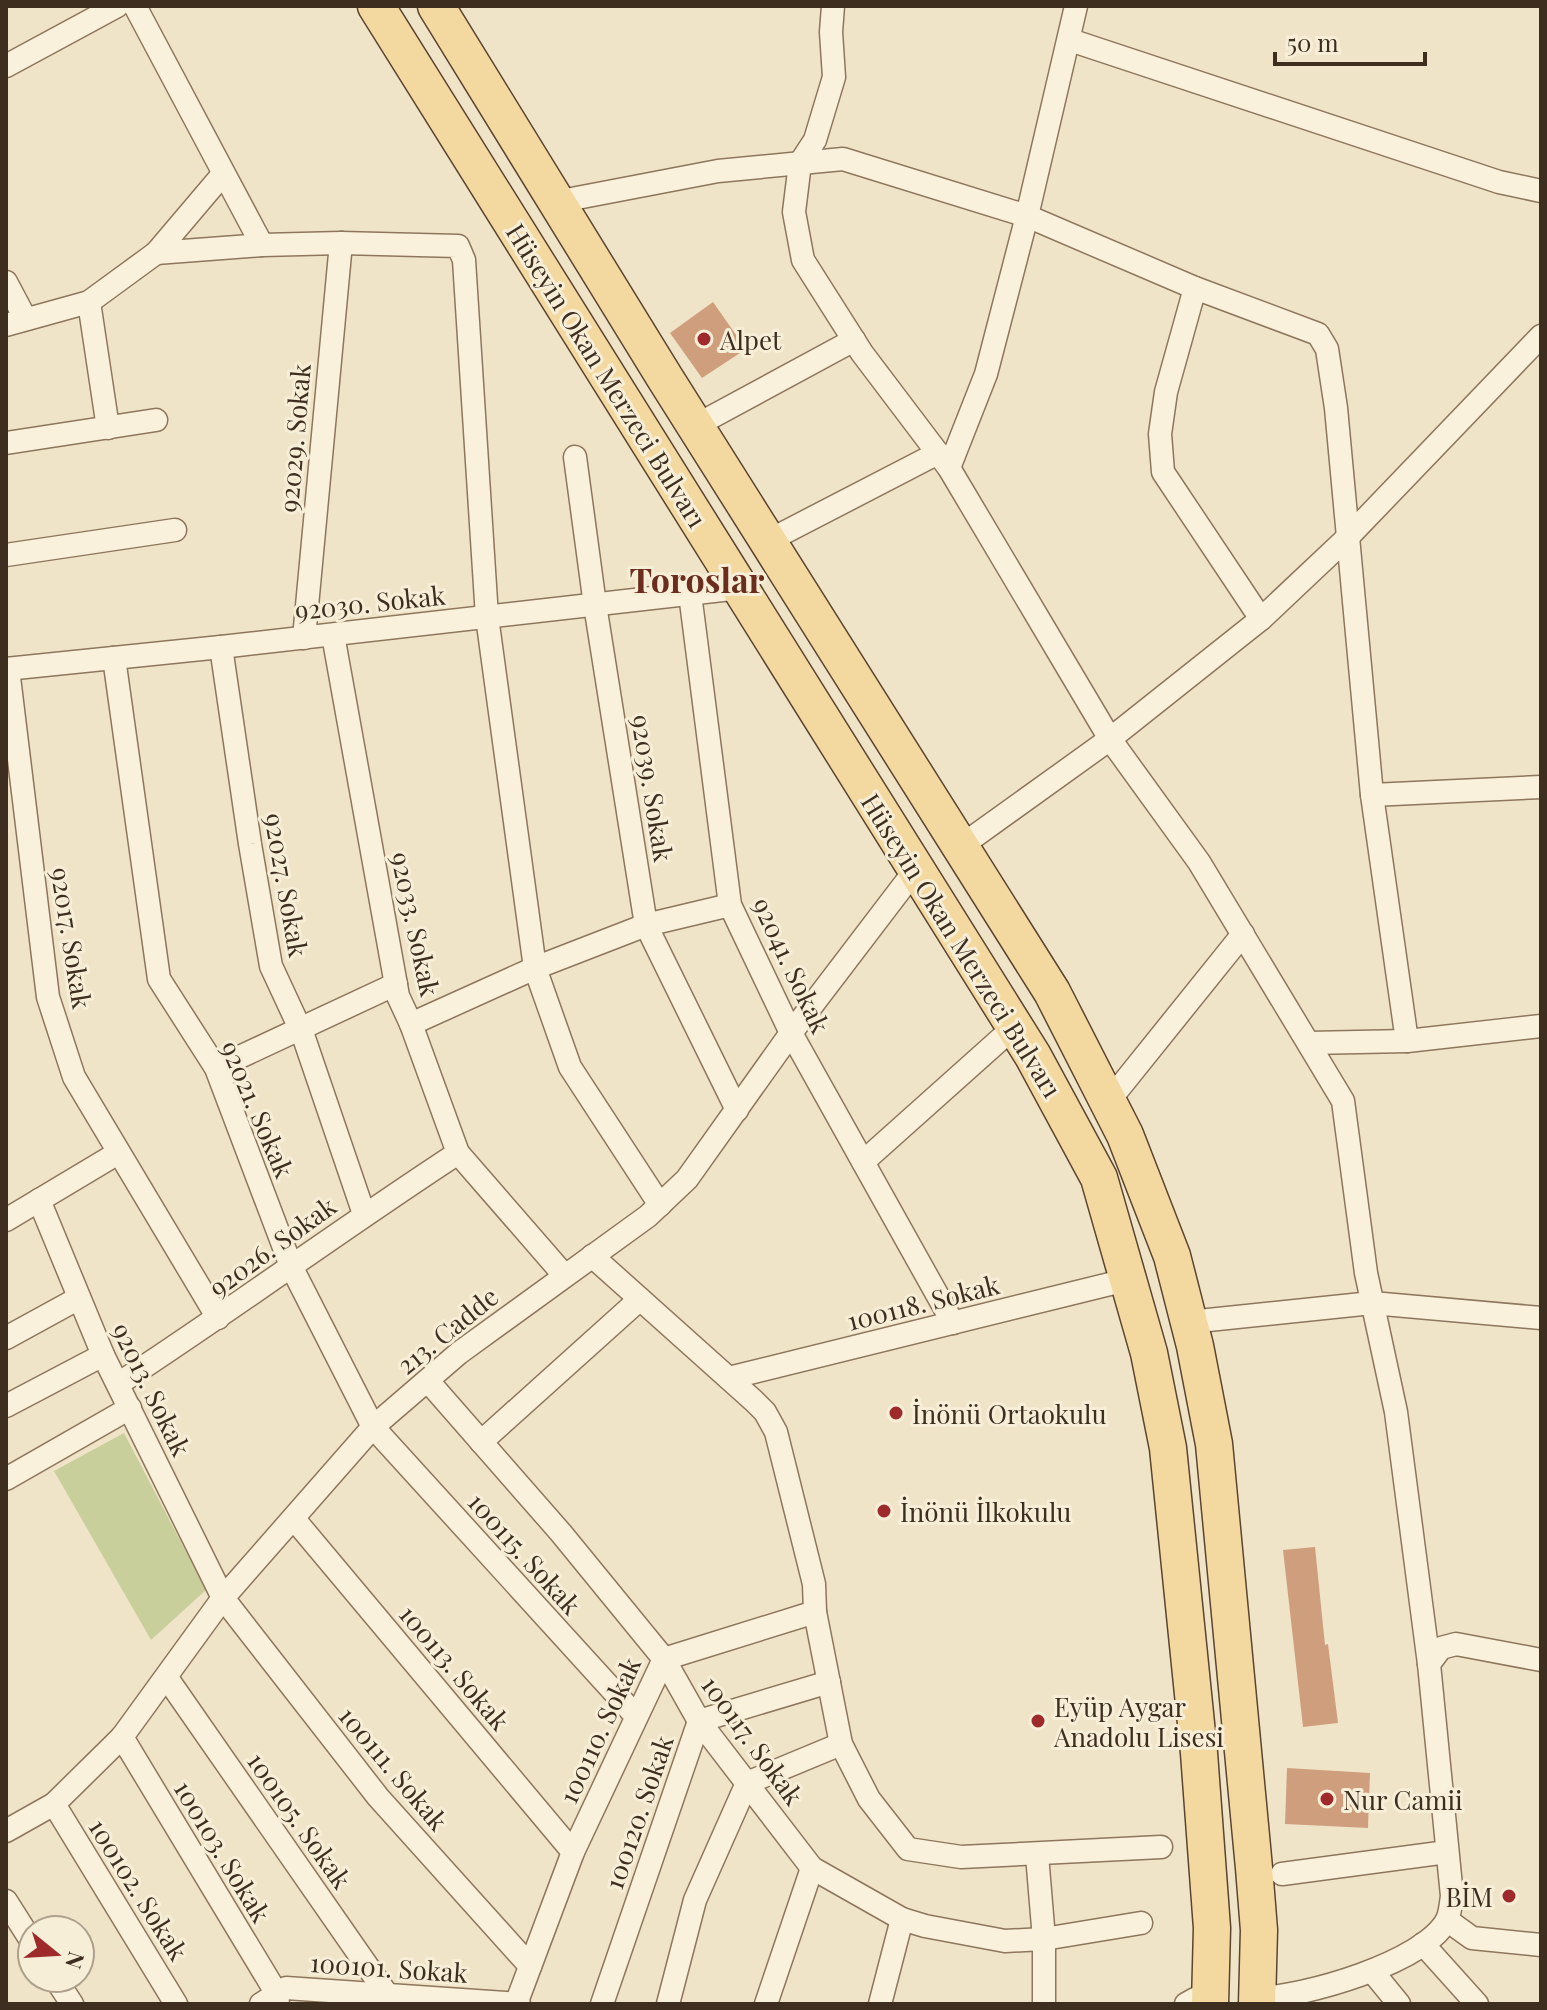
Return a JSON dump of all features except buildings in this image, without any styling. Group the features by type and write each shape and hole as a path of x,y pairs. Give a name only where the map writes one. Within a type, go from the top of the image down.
{"main road":[{"name":"Hüseyin Okan Merzeci Bulvarı","path":"376,6 1014,1027 1070,1121 1099,1178 1149,1353 1168,1448 1199,1753 1212,1928 1197,2002"},
{"name":"Hüseyin Okan Merzeci Bulvarı","path":"436,6 695,426 1052,992 1125,1135 1172,1256 1214,1444 1259,1930 1271,2001"}],"street":[{"path":"6,66 117,6"},
{"path":"135,6 262,245"},
{"path":"821,6 831,32"},
{"path":"833,6 834,77 815,140 800,163 794,212 803,260 854,340 943,461 1110,739 1199,862 1343,1101 1366,1273 1396,1412 1429,1664 1452,1896 1447,1920 1423,1944 1372,1971 1271,2001"},
{"path":"768,541 943,461 986,374 1076,6"},
{"path":"1070,40 1499,182 1541,191"},
{"path":"556,202 718,171 843,159 1027,216 1195,288 1318,334 1327,349 1372,795 1407,1041"},
{"path":"6,282 16,322 89,302 156,253 223,174"},
{"path":"156,253 341,243 458,246 464,260 487,617 535,968 570,1067 660,1205"},
{"name":"92029. Sokak","path":"304,638 341,243"},
{"path":"1195,288 1166,392 1160,434 1163,472 1261,619"},
{"path":"89,302 108,428"},
{"path":"961,846 1110,739 1261,619 1348,537 1541,336"},
{"path":"695,426 854,340"},
{"path":"7,439 156,420"},
{"name":"92039. Sokak","path":"575,457 595,605 646,925 737,1110"},
{"path":"6,555 175,530"},
{"name":"92030. Sokak","path":"7,669 740,588"},
{"name":"92041. Sokak","path":"690,594 730,905 791,1033 953,1323"},
{"name":"92033. Sokak","path":"333,635 398,996 458,1153 564,1275"},
{"name":"92027. Sokak","path":"221,647 271,966 300,1029 364,1214"},
{"name":"92021. Sokak","path":"114,658 159,979 216,1068 291,1266 373,1427"},
{"name":"92017. Sokak","path":"7,669 48,997 74,1077 218,1318"},
{"path":"1372,795 1541,787"},
{"name":"213. Cadde","path":"8,1824 54,1804 122,1737 223,1598 373,1427 459,1353 648,1216 687,1179 791,1033 916,869"},
{"path":"411,1024 535,968 646,925 730,905"},
{"path":"1108,1102 1243,934"},
{"path":"216,1068 396,984"},
{"path":"1309,1043 1407,1041 1541,1026"},
{"path":"863,1162 1014,1027"},
{"path":"6,1220 118,1153"},
{"name":"92026. Sokak","path":"118,1384 458,1153"},
{"name":"92013. Sokak","path":"39,1200 103,1355 223,1598"},
{"path":"592,1256 765,1412 776,1432 814,1584 815,1612 841,1744 869,1799 908,1849 961,1857 1161,1847"},
{"name":"100118. Sokak","path":"729,1378 1130,1279"},
{"path":"6,1338 79,1298"},
{"path":"481,1442 640,1299"},
{"path":"1189,1322 1372,1303 1541,1318"},
{"path":"6,1406 103,1355"},
{"name":"100117. Sokak","path":"428,1381 664,1659 699,1721 812,1868 902,1919 1005,1941 1044,1939 1141,1923"},
{"path":"6,1479 130,1408"},
{"name":"100115. Sokak","path":"373,1427 636,1716"},
{"name":"100113. Sokak","path":"294,1519 573,1852"},
{"name":"100111. Sokak","path":"223,1598 378,1797 530,1966"},
{"name":"100110. Sokak","path":"517,2004 573,1852 664,1659 815,1612"},
{"path":"1429,1664 1441,1648 1456,1644 1541,1660"},
{"name":"100105. Sokak","path":"167,1678 398,1997"},
{"name":"100120. Sokak","path":"602,2004 699,1721 829,1682"},
{"name":"100103. Sokak","path":"122,1737 272,2001"},
{"path":"668,2004 695,1900 747,1783 841,1744"},
{"name":"100102. Sokak","path":"54,1804 176,2004"},
{"path":"1282,1874 1447,1852"},
{"path":"1037,1855 1044,1939 1044,2004"},
{"path":"766,2004 812,1868"},
{"path":"880,2004 902,1919"},
{"path":"1447,1920 1472,1938 1541,1945"},
{"path":"1423,1944 1477,2004"},
{"path":"1372,1971 1399,2004"},
{"name":"100101. Sokak","path":"272,2001 286,1988 517,2004"}],"green space":[{"path":"124,1433 206,1590 151,1640 54,1471"}],"place":[{"name":"Alpet","path":"704,339"},
{"name":"İnönü Ortaokulu","path":"896,1413"},
{"name":"İnönü İlkokulu","path":"884,1511"},
{"name":"Eyüp Aygar Anadolu Lisesi","path":"1038,1721"},
{"name":"Nur Camii","path":"1327,1799"},
{"name":"BİM","path":"1509,1896"}],"district":[{"name":"Toroslar","path":"697,579"}]}
